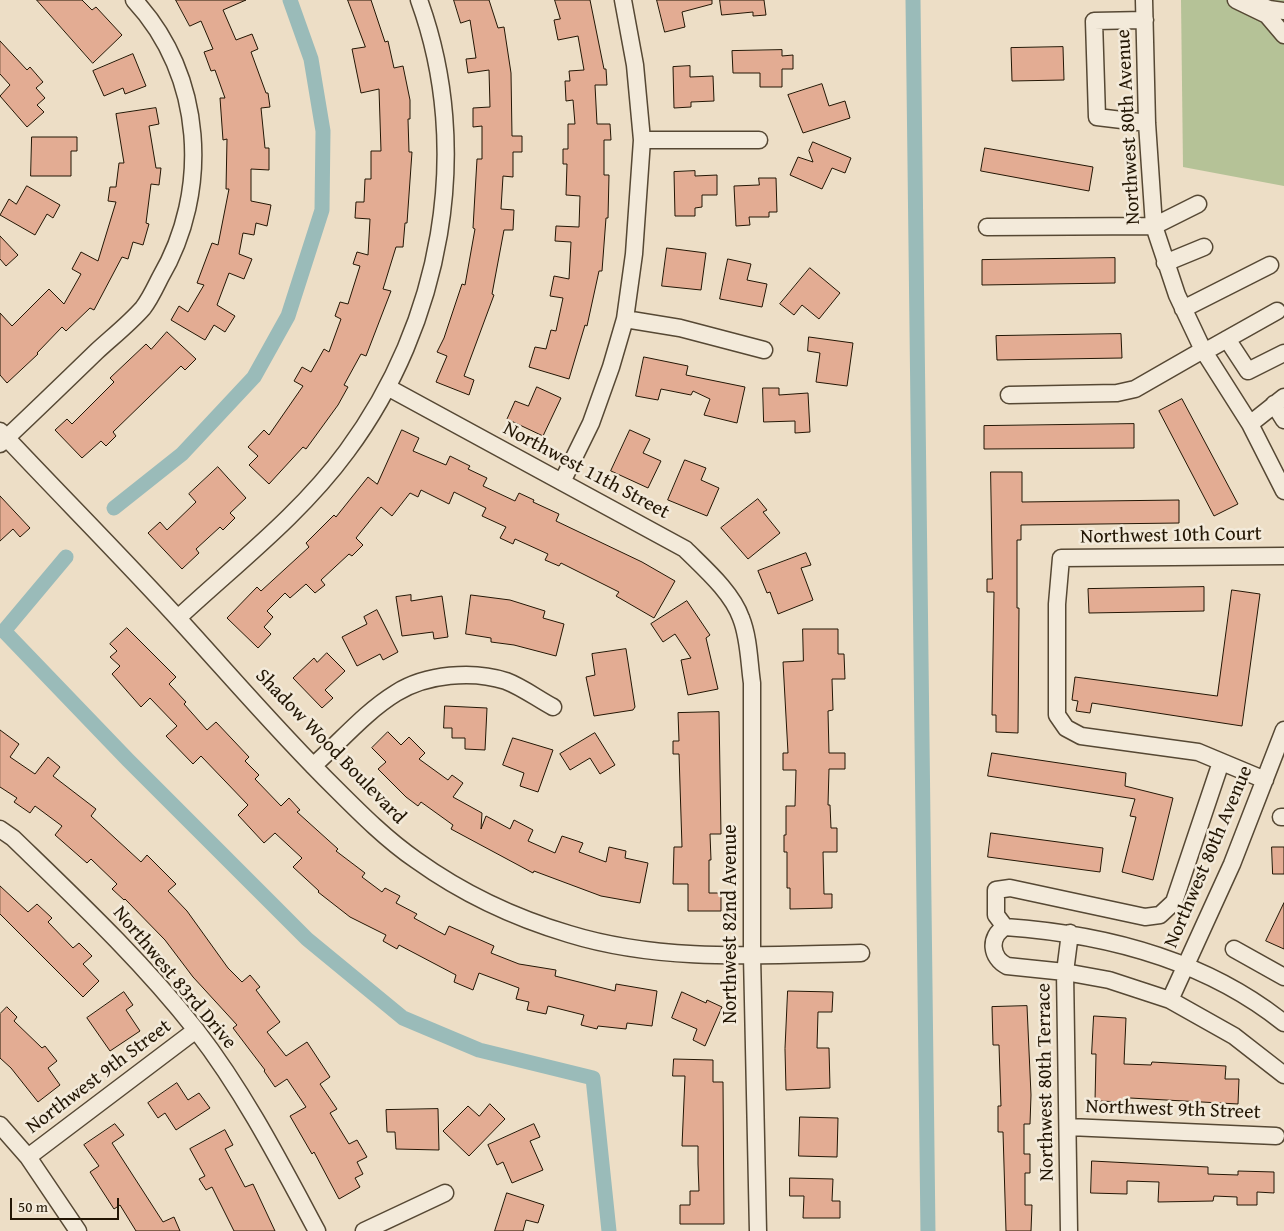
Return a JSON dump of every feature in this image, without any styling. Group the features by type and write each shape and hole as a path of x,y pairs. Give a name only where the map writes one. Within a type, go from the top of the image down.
{"street":[{"path":"2,438 144,307 168,266 185,225 193,180 193,144 186,99 175,61 152,19 134,0"},
{"path":"178,618 296,512 347,452 389,388 417,323 435,256 446,192 444,119 438,71 419,0"},
{"path":"562,482 591,423 625,319 634,254 642,140 635,66 623,0"},
{"name":"Northwest 80th Avenue","path":"1144,0 1147,123 1154,226 1165,263 1204,351 1250,424 1283,487"},
{"path":"1236,0 1267,15 1284,35"},
{"path":"1248,0 1269,9 1284,10"},
{"path":"1145,20 1094,20 1097,117 1147,123"},
{"path":"642,140 759,140"},
{"path":"988,226 1154,226 1198,204"},
{"path":"1165,263 1204,247"},
{"path":"1184,309 1270,265"},
{"path":"1009,395 1117,393 1135,389 1277,311"},
{"path":"625,319 680,328 764,350"},
{"path":"1227,339 1248,371 1284,354"},
{"name":"Northwest 11th Street","path":"389,388 686,549 720,585 741,617"},
{"path":"1250,424 1279,401 1284,420"},
{"name":"Shadow Wood Boulevard","path":"2,438 178,618 313,766 370,823 416,860 467,891 517,917 571,935 635,948 689,954 861,953"},
{"name":"Northwest 10th Court","path":"1265,780 1198,752 1081,736 1066,728 1057,715 1057,604 1060,558 1284,556"},
{"name":"Northwest 82nd Avenue","path":"741,617 752,683 752,955 758,1231"},
{"path":"313,766 371,712 397,692 425,682 455,676 483,675 508,682 553,707"},
{"name":"Northwest 80th Avenue","path":"1170,1000 1232,864 1284,730"},
{"path":"1005,927 996,915 996,890 1010,888 1145,917 1160,915 1174,902 1221,762"},
{"name":"Northwest 83rd Drive","path":"0,829 13,838 125,947 196,1030 240,1092 317,1231"},
{"path":"1284,1023 1265,1008 1186,965 1127,945 1070,933 1005,927 997,933 994,942 994,952 1000,962 1007,966 1065,972 1117,983 1170,1000 1234,1036 1284,1075"},
{"name":"Northwest 80th Terrace","path":"1069,1231 1069,1127 1065,972 1070,933"},
{"path":"1234,949 1284,977"},
{"name":"Northwest 9th Street","path":"28,1157 196,1030"},
{"path":"0,1125 28,1157 78,1231"},
{"name":"Northwest 9th Street","path":"1069,1127 1276,1136"},
{"path":"364,1231 445,1193"}],"green space":[{"path":"1181,0 1284,0 1284,186 1183,167"}],"building":[{"path":"37,0 82,0 92,10 96,7 122,35 93,63"},
{"path":"176,0 246,0 223,10 236,40 252,34 258,49 251,52 266,93 268,93 270,107 261,108 265,148 269,148 269,170 251,169 251,201 271,205 267,226 256,223 254,235 243,233 239,254 252,259 244,279 229,273 217,305 235,316 225,332 214,325 205,340 171,320 179,306 188,312 204,285 197,283 212,243 218,245 229,189 226,189 227,139 223,140 220,98 225,98 215,70 211,71 204,52 213,49 201,21 190,26"},
{"path":"348,0 371,0 385,42 388,41 394,68 403,66 410,100 410,119 408,119 409,152 412,152 407,223 405,223 403,247 396,247 383,289 391,291 366,356 361,354 344,385 348,387 338,405 306,449 303,447 269,484 249,465 258,456 248,447 264,430 269,435 303,386 294,381 302,367 311,372 324,349 329,352 341,319 335,316 340,302 348,304 360,266 353,264 357,252 368,255 370,219 355,218 356,202 364,202 365,179 371,179 371,151 381,151 379,89 361,93 352,49 365,47"},
{"path":"454,0 489,0 498,28 504,27 511,73 512,136 522,136 522,152 513,152 513,177 503,176 501,209 514,210 513,230 504,230 492,294 494,295 464,376 474,380 469,395 436,382 447,356 437,352 444,338 462,284 465,285 475,229 473,228 477,159 482,159 482,126 473,127 473,108 490,107 489,70 468,73 466,59 476,58 470,20 461,23"},
{"path":"555,0 590,0 604,69 606,69 607,85 595,85 597,124 610,124 611,140 604,140 604,175 609,175 608,218 606,218 602,271 599,271 587,326 585,325 569,379 529,367 535,347 546,349 551,330 556,331 563,298 550,296 554,276 569,279 571,242 555,241 556,226 579,227 580,196 566,195 567,164 563,164 563,149 568,149 568,124 575,124 573,100 566,101 565,81 570,81 569,71 584,70 578,36 558,40 554,20 560,19"},
{"path":"657,0 712,0 712,4 682,12 685,27 665,32"},
{"path":"720,0 764,0 766,15 753,16 753,12 722,15"},
{"path":"0,41 27,70 30,67 43,82 36,88 45,98 37,105 44,112 27,127 0,96 10,85 0,74"},
{"path":"1063,47 1064,80 1012,81 1011,48"},
{"path":"782,50 782,56 793,55 793,69 782,69 782,87 760,87 760,73 733,73 732,51"},
{"path":"133,54 146,86 125,94 123,88 104,96 93,71"},
{"path":"690,66 690,77 713,76 714,101 691,102 691,107 674,108 673,67"},
{"path":"822,84 829,106 845,101 850,118 803,133 788,95"},
{"path":"156,108 159,124 149,126 156,168 161,168 159,185 151,184 146,223 149,224 143,245 133,242 128,259 122,257 94,310 90,308 66,331 62,327 38,354 7,383 0,375 0,313 12,326 49,289 64,304 81,274 72,269 81,252 98,261 116,202 108,201 110,187 116,187 119,163 124,163 116,114"},
{"path":"32,137 77,137 77,151 71,151 71,176 31,176"},
{"path":"813,142 851,158 845,173 832,168 822,189 790,175 798,157 813,162 809,151"},
{"path":"985,148 1093,167 1089,191 981,171"},
{"path":"695,171 695,176 717,175 717,195 702,195 702,207 695,208 695,216 675,216 674,172"},
{"path":"759,178 776,178 777,212 769,212 769,217 749,217 750,225 736,226 734,186 759,185"},
{"path":"27,186 60,205 53,218 47,214 35,235 0,215 9,199 16,204"},
{"path":"0,236 18,255 6,266 0,259"},
{"path":"667,248 706,253 701,290 662,286"},
{"path":"1115,258 1115,283 982,285 982,260"},
{"path":"728,259 751,264 747,280 767,284 762,307 720,299"},
{"path":"810,268 840,293 819,319 802,305 794,315 780,304"},
{"path":"167,332 196,359 185,370 181,366 113,432 116,436 106,446 101,441 82,458 55,430 67,419 72,424 114,382 110,378 146,344 151,349"},
{"path":"1121,334 1122,358 997,360 996,336"},
{"path":"809,337 853,343 847,386 816,382 820,353 808,351"},
{"path":"644,357 688,366 686,375 745,387 737,423 704,415 710,399 693,391 691,395 661,389 658,400 636,396"},
{"path":"537,387 561,398 543,436 507,419 515,401 528,406"},
{"path":"763,388 779,388 779,395 808,393 810,432 795,433 795,421 764,422"},
{"path":"1182,399 1238,504 1214,516 1159,411"},
{"path":"1134,424 1134,448 984,449 984,426"},
{"path":"402,430 419,438 413,451 446,465 450,456 470,466 468,469 487,478 483,486 515,501 519,493 534,500 533,502 559,514 556,521 642,562 675,581 654,618 616,596 619,592 561,563 559,566 545,560 548,554 515,539 513,544 500,538 506,527 482,516 486,508 454,492 449,504 421,490 418,497 410,493 392,516 381,507 356,538 363,545 352,556 349,554 321,580 325,585 315,593 306,584 290,598 285,593 267,611 273,617 264,627 271,634 258,648 227,618 257,587 261,591 309,547 306,543 334,515 336,517 368,477 377,484"},
{"path":"630,430 650,439 643,453 661,461 648,488 611,471"},
{"path":"685,460 706,468 701,480 719,488 707,516 668,500"},
{"path":"218,467 246,498 230,513 235,518 223,530 220,527 196,549 199,553 182,569 148,533 160,522 167,530 196,502 189,494"},
{"path":"991,472 1022,472 1022,502 1179,500 1179,523 1021,525 1021,540 1017,540 1017,608 1019,608 1018,733 996,732 996,715 992,715 994,592 987,592 987,579 992,579"},
{"path":"0,496 30,528 20,537 13,529 0,541"},
{"path":"758,499 767,510 763,512 780,533 748,559 721,528"},
{"path":"806,553 811,565 801,568 813,600 778,614 770,592 767,593 758,571"},
{"path":"1204,587 1204,611 1089,613 1088,589"},
{"path":"1232,590 1260,594 1242,726 1092,703 1090,713 1076,711 1078,701 1072,700 1075,677 1217,696"},
{"path":"411,595 411,601 442,596 448,637 434,639 433,632 402,636 396,597"},
{"path":"471,595 510,600 545,611 543,618 564,624 556,656 514,645 491,642 491,638 466,634"},
{"path":"687,601 710,635 706,638 718,689 688,695 681,660 691,658 675,634 663,642 651,624"},
{"path":"377,610 398,652 383,660 380,654 357,666 342,637 367,624 364,617"},
{"path":"127,628 176,677 169,684 186,702 184,704 207,730 216,722 249,757 245,761 259,775 255,779 281,806 289,798 300,810 297,812 338,849 336,851 365,873 362,877 382,892 385,888 400,896 396,903 417,914 414,918 445,935 449,926 494,946 491,953 519,964 556,970 555,976 615,991 616,984 657,991 652,1026 627,1023 626,1029 598,1026 597,1029 581,1025 584,1015 548,1006 546,1014 527,1010 529,1002 516,999 519,988 479,973 473,990 454,982 456,975 399,945 397,949 383,941 386,935 350,917 318,892 293,867 302,858 275,833 264,843 238,815 248,805 201,756 193,764 166,736 177,726 150,698 141,707 112,674 120,666 110,657 117,651 110,644"},
{"path":"803,629 838,629 838,654 844,654 845,679 832,679 833,710 828,711 829,753 845,753 845,769 829,769 828,805 830,805 831,828 837,828 837,852 823,852 824,894 832,894 832,908 790,909 790,888 787,888 787,852 784,852 786,806 795,806 796,770 783,770 783,753 788,753 783,662 803,661"},
{"path":"626,649 635,707 633,710 594,716 586,677 595,675 592,654"},
{"path":"327,653 345,671 325,690 333,698 322,708 293,678 314,658 317,662"},
{"path":"445,706 487,708 485,750 465,749 465,738 452,738 452,728 444,728"},
{"path":"719,712 721,834 710,834 709,893 721,893 721,911 688,911 688,884 673,884 674,847 682,847 679,754 673,754 673,741 679,741 678,713"},
{"path":"0,730 19,744 10,757 35,774 48,757 60,767 53,776 96,809 91,816 141,862 147,855 176,884 168,891 187,911 228,968 242,982 250,975 260,987 256,990 280,1022 267,1032 286,1056 307,1042 330,1077 320,1084 337,1109 330,1113 349,1144 357,1140 367,1157 357,1162 363,1174 355,1178 360,1187 339,1199 314,1152 312,1154 290,1116 306,1107 287,1079 275,1087 265,1070 233,1028 237,1025 193,977 165,940 125,899 112,889 117,884 91,859 87,863 55,835 62,826 35,806 30,813 14,802 17,798 0,787"},
{"path":"388,732 401,745 409,737 425,753 419,759 448,780 452,775 463,783 453,797 482,813 481,829 486,816 510,829 514,820 533,830 528,841 555,853 562,836 583,843 579,852 606,862 609,847 626,851 625,858 648,863 640,903 601,896 534,871 533,873 451,829 453,825 421,802 418,806 406,797 378,769 386,762 372,748"},
{"path":"595,733 615,765 600,774 590,758 570,770 560,754"},
{"path":"513,738 553,750 538,792 520,786 524,773 503,765"},
{"path":"992,753 1126,773 1125,786 1173,798 1153,880 1122,872 1136,817 1130,816 1135,799 988,776"},
{"path":"991,833 1103,848 1100,872 988,857"},
{"path":"1272,847 1284,847 1284,874 1273,874"},
{"path":"0,886 28,912 37,904 52,918 48,922 73,948 79,943 92,956 83,964 99,981 83,997 0,914"},
{"path":"1284,903 1284,949 1266,941"},
{"path":"788,991 833,992 832,1012 818,1012 817,1048 829,1048 830,1088 786,1090 785,1049"},
{"path":"124,992 133,1005 126,1010 140,1031 110,1051 87,1018"},
{"path":"682,992 706,1003 707,1000 722,1007 705,1046 693,1040 697,1029 672,1018"},
{"path":"1027,1006 1031,1095 1030,1124 1024,1124 1024,1154 1030,1154 1030,1173 1025,1173 1025,1205 1032,1205 1031,1231 1006,1231 1003,1132 998,1132 998,1106 1001,1106 999,1045 993,1045 992,1007"},
{"path":"7,1007 17,1017 14,1021 42,1048 45,1046 57,1061 48,1068 60,1085 38,1102 11,1068 0,1058 0,1014"},
{"path":"1094,1016 1126,1018 1124,1064 1151,1065 1152,1062 1226,1066 1225,1079 1239,1079 1238,1104 1130,1098 1129,1102 1095,1101 1096,1054 1092,1054"},
{"path":"674,1059 713,1060 713,1082 723,1082 724,1224 680,1224 680,1205 690,1205 690,1191 699,1191 698,1146 682,1146 685,1076 673,1076"},
{"path":"177,1083 188,1100 199,1093 210,1108 176,1130 165,1113 158,1118 148,1103"},
{"path":"490,1104 505,1119 469,1156 443,1131 468,1106 479,1116"},
{"path":"438,1109 439,1150 396,1149 395,1132 387,1132 386,1110"},
{"path":"800,1117 838,1118 837,1157 799,1156"},
{"path":"115,1124 124,1135 112,1143 163,1222 174,1217 180,1231 136,1231 120,1205 114,1209 90,1172 99,1166 84,1145"},
{"path":"534,1124 540,1137 530,1141 543,1170 512,1183 503,1162 497,1165 488,1145"},
{"path":"225,1130 233,1145 225,1149 245,1187 253,1184 275,1231 234,1231 212,1187 206,1190 199,1179 205,1176 190,1149"},
{"path":"1092,1161 1208,1167 1208,1174 1238,1175 1238,1171 1274,1172 1274,1193 1257,1192 1257,1205 1237,1205 1237,1197 1214,1196 1213,1201 1158,1202 1159,1182 1127,1181 1127,1194 1091,1193"},
{"path":"790,1178 833,1179 832,1201 840,1201 840,1218 803,1218 804,1196 790,1196"},
{"path":"507,1193 544,1205 538,1223 526,1220 523,1231 495,1231"}],"waterway":[{"path":"114,508 182,454 254,377 288,316 322,210 323,131 311,59 290,0"},
{"path":"913,0 928,1231"},
{"path":"66,557 4,631 128,760 307,939 403,1018 479,1050 593,1078 609,1231"}]}
